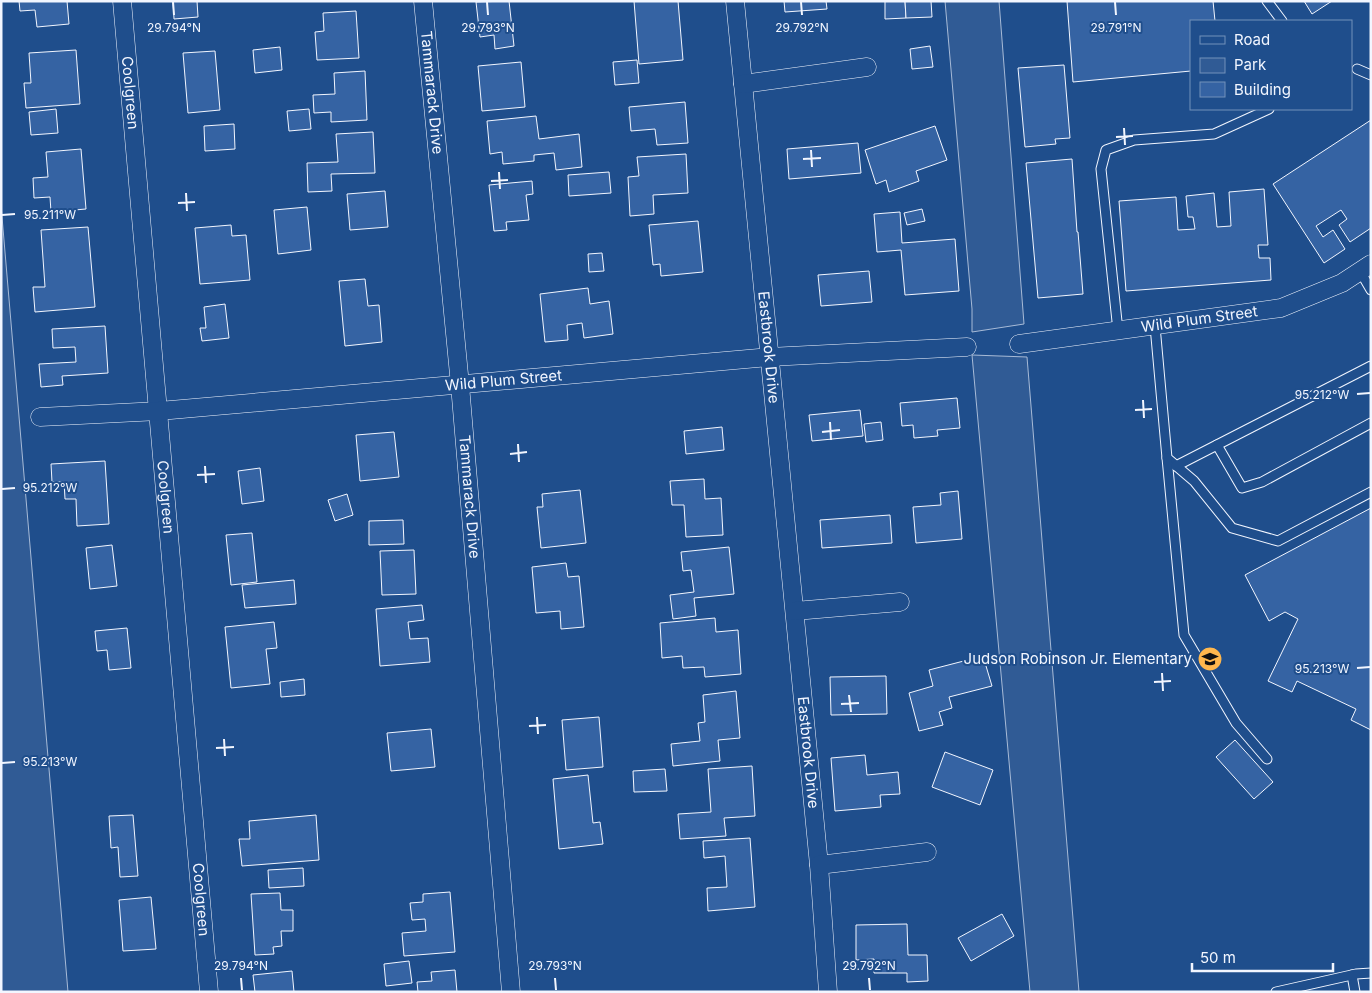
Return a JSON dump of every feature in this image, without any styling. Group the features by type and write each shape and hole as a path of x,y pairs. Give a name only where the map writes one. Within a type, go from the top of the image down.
{"street":[{"name":"Coolgreen","path":"122,1 209,992"},
{"name":"Tammarack Drive","path":"423,1 460,385 512,992"},
{"name":"Eastbrook Drive","path":"736,1 819,865 828,992"},
{"path":"743,84 867,68"},
{"name":"Wild Plum Street","path":"1019,344 1281,308 1342,283 1365,268"},
{"name":"Wild Plum Street","path":"40,417 159,411 769,357 967,347"},
{"path":"795,610 900,602"},
{"path":"819,865 927,852"}],"lane":[{"path":"1267,1 1281,20"},
{"path":"1353,69 1371,75"},
{"path":"1118,331 1101,169 1106,150 1134,140 1214,134 1267,110"},
{"path":"1365,268 1371,290"},
{"path":"1154,326 1184,635 1236,723 1267,759"},
{"path":"1176,466 1371,366"},
{"path":"1217,445 1242,488 1262,482 1371,423"},
{"path":"1167,458 1194,481 1232,528 1278,541 1371,492"},
{"path":"1276,992 1352,975 1371,973"},
{"path":"1352,975 1355,992"}],"green space":[{"path":"945,1 999,1 1024,324 972,332 972,309"},
{"path":"1,205 68,992 1,992"},
{"path":"972,355 1027,357 1079,992 1030,992"}],"building":[{"path":"19,1 67,1 69,24 37,27 35,10 20,11"},
{"path":"173,1 197,1 198,17 174,19"},
{"path":"509,1 514,46 495,49 494,35 480,37 476,2"},
{"path":"634,1 678,1 683,60 639,64"},
{"path":"784,1 826,1 827,9 785,12"},
{"path":"885,1 905,1 906,18 885,19"},
{"path":"905,1 931,1 932,17 906,18"},
{"path":"1067,1 1213,1 1215,20 1190,20 1190,71 1073,82"},
{"path":"1304,1 1332,1 1312,14"},
{"path":"356,11 359,58 317,60 315,32 324,31 323,13"},
{"path":"930,46 933,67 912,69 910,49"},
{"path":"280,47 282,70 255,73 253,50"},
{"path":"76,50 80,104 26,108 24,83 31,83 29,53"},
{"path":"215,51 220,110 188,113 183,53"},
{"path":"637,60 639,83 615,85 613,62"},
{"path":"521,62 525,107 482,111 478,66"},
{"path":"1064,65 1070,138 1055,139 1056,144 1025,147 1018,68"},
{"path":"365,71 367,120 331,122 331,112 314,113 313,95 335,94 334,73"},
{"path":"685,102 688,143 657,145 655,129 631,131 629,107"},
{"path":"56,109 58,133 31,135 29,112"},
{"path":"309,109 311,129 289,131 287,111"},
{"path":"536,116 539,139 579,134 582,167 556,170 554,153 534,155 534,161 503,164 502,152 490,154 487,121"},
{"path":"1371,120 1371,228 1350,242 1339,225 1347,219 1341,210 1316,226 1323,237 1333,230 1345,249 1324,263 1273,184"},
{"path":"234,124 235,149 205,151 204,126"},
{"path":"935,126 947,160 916,171 919,181 889,192 886,180 876,184 865,150"},
{"path":"373,132 375,173 331,174 332,191 308,192 307,163 338,162 336,134"},
{"path":"858,143 861,173 789,179 787,149"},
{"path":"81,149 86,209 51,212 50,197 34,198 33,178 48,177 46,152"},
{"path":"686,154 688,193 653,195 654,214 630,216 628,177 639,176 637,157"},
{"path":"1072,159 1083,294 1038,298 1026,163"},
{"path":"609,172 611,193 569,196 568,175"},
{"path":"532,181 533,194 526,195 529,220 506,222 507,230 494,231 489,185"},
{"path":"1264,189 1268,245 1258,245 1259,258 1270,258 1271,280 1126,291 1119,201 1176,197 1178,230 1195,229 1193,217 1188,217 1186,196 1214,193 1217,227 1231,226 1229,192"},
{"path":"385,191 388,227 350,230 347,194"},
{"path":"307,207 311,250 278,254 274,210"},
{"path":"922,209 925,221 907,225 904,213"},
{"path":"900,212 902,243 955,239 959,291 905,295 901,250 877,252 874,214"},
{"path":"698,221 703,272 661,276 660,264 653,265 649,225"},
{"path":"231,225 232,236 246,235 250,280 200,284 195,228"},
{"path":"88,227 95,307 35,312 33,287 45,287 41,230"},
{"path":"602,253 604,271 589,272 588,254"},
{"path":"869,271 872,302 821,306 818,275"},
{"path":"365,279 368,306 379,305 382,342 345,346 339,281"},
{"path":"588,288 590,304 609,301 613,334 584,338 582,323 567,325 568,340 545,342 540,294"},
{"path":"225,304 229,338 202,341 200,328 206,328 204,307"},
{"path":"105,326 108,373 62,376 63,385 41,387 39,364 76,362 75,347 53,348 52,329"},
{"path":"957,398 960,428 937,430 938,436 914,438 913,425 902,426 900,403"},
{"path":"860,410 863,436 812,441 809,415"},
{"path":"881,422 883,440 866,442 864,424"},
{"path":"722,427 724,450 686,454 684,431"},
{"path":"394,432 399,477 360,481 356,435"},
{"path":"105,461 109,524 77,526 76,499 65,499 64,482 52,482 51,464"},
{"path":"260,468 264,501 242,504 238,471"},
{"path":"704,479 705,499 721,498 723,535 686,537 684,505 672,505 670,481"},
{"path":"580,490 586,543 541,548 537,507 543,507 542,494"},
{"path":"958,491 962,539 916,543 913,507 941,505 940,493"},
{"path":"347,494 353,515 335,521 328,500"},
{"path":"1371,508 1371,730 1351,720 1356,709 1297,681 1292,692 1268,681 1298,619 1285,612 1269,621 1245,575"},
{"path":"890,515 892,543 822,548 820,520"},
{"path":"403,520 404,544 369,545 369,521"},
{"path":"252,533 257,582 231,585 226,535"},
{"path":"112,545 117,586 90,589 86,548"},
{"path":"729,547 734,594 694,598 696,616 673,619 670,595 694,592 691,570 683,571 681,552"},
{"path":"414,550 416,594 382,595 380,551"},
{"path":"566,563 568,577 579,576 584,627 561,629 560,611 536,613 532,567"},
{"path":"294,580 296,604 245,608 242,585"},
{"path":"422,605 424,620 408,622 410,639 428,638 430,662 380,666 376,609"},
{"path":"715,618 716,632 738,630 741,674 705,677 704,667 683,668 682,656 662,658 660,623"},
{"path":"274,622 277,648 266,649 270,684 231,688 225,627"},
{"path":"127,628 131,668 109,670 107,650 97,651 95,631"},
{"path":"983,656 992,686 949,697 952,708 939,712 943,725 919,731 909,693 933,686 929,670"},
{"path":"886,676 887,714 831,715 830,677"},
{"path":"304,679 305,695 281,697 280,682"},
{"path":"736,691 740,738 718,740 720,761 673,766 671,744 700,741 698,723 705,722 703,695"},
{"path":"599,717 603,767 566,770 562,720"},
{"path":"431,729 435,767 391,771 387,733"},
{"path":"1235,740 1273,782 1254,799 1216,757"},
{"path":"945,752 993,770 980,805 932,787"},
{"path":"865,755 867,775 898,772 900,794 880,795 881,807 835,811 831,758"},
{"path":"752,766 755,816 724,818 726,836 680,839 678,814 711,812 708,769"},
{"path":"665,769 667,791 634,792 633,771"},
{"path":"588,775 593,823 600,822 603,844 559,849 553,779"},
{"path":"133,815 138,876 120,877 118,847 111,848 109,816"},
{"path":"316,815 319,860 242,866 239,839 250,839 249,821"},
{"path":"750,838 755,907 708,911 707,888 727,887 725,856 704,858 703,841"},
{"path":"303,868 304,886 269,888 268,870"},
{"path":"450,892 455,952 404,956 402,933 426,931 425,919 412,920 410,903 423,902 423,894"},
{"path":"280,893 281,910 293,910 293,931 281,931 282,946 273,947 274,954 255,955 251,894"},
{"path":"151,897 156,949 123,951 119,900"},
{"path":"1002,914 1014,936 971,961 958,938"},
{"path":"907,924 908,955 927,955 928,981 907,982 907,973 874,973 874,959 856,960 856,925"},
{"path":"409,961 412,983 386,986 384,964"},
{"path":"455,970 457,992 418,992 417,982 432,981 431,972"},
{"path":"292,971 294,992 255,992 253,975"}],"place":[{"name":"Judson Robinson Jr. Elementary","path":"1210,659"}]}
